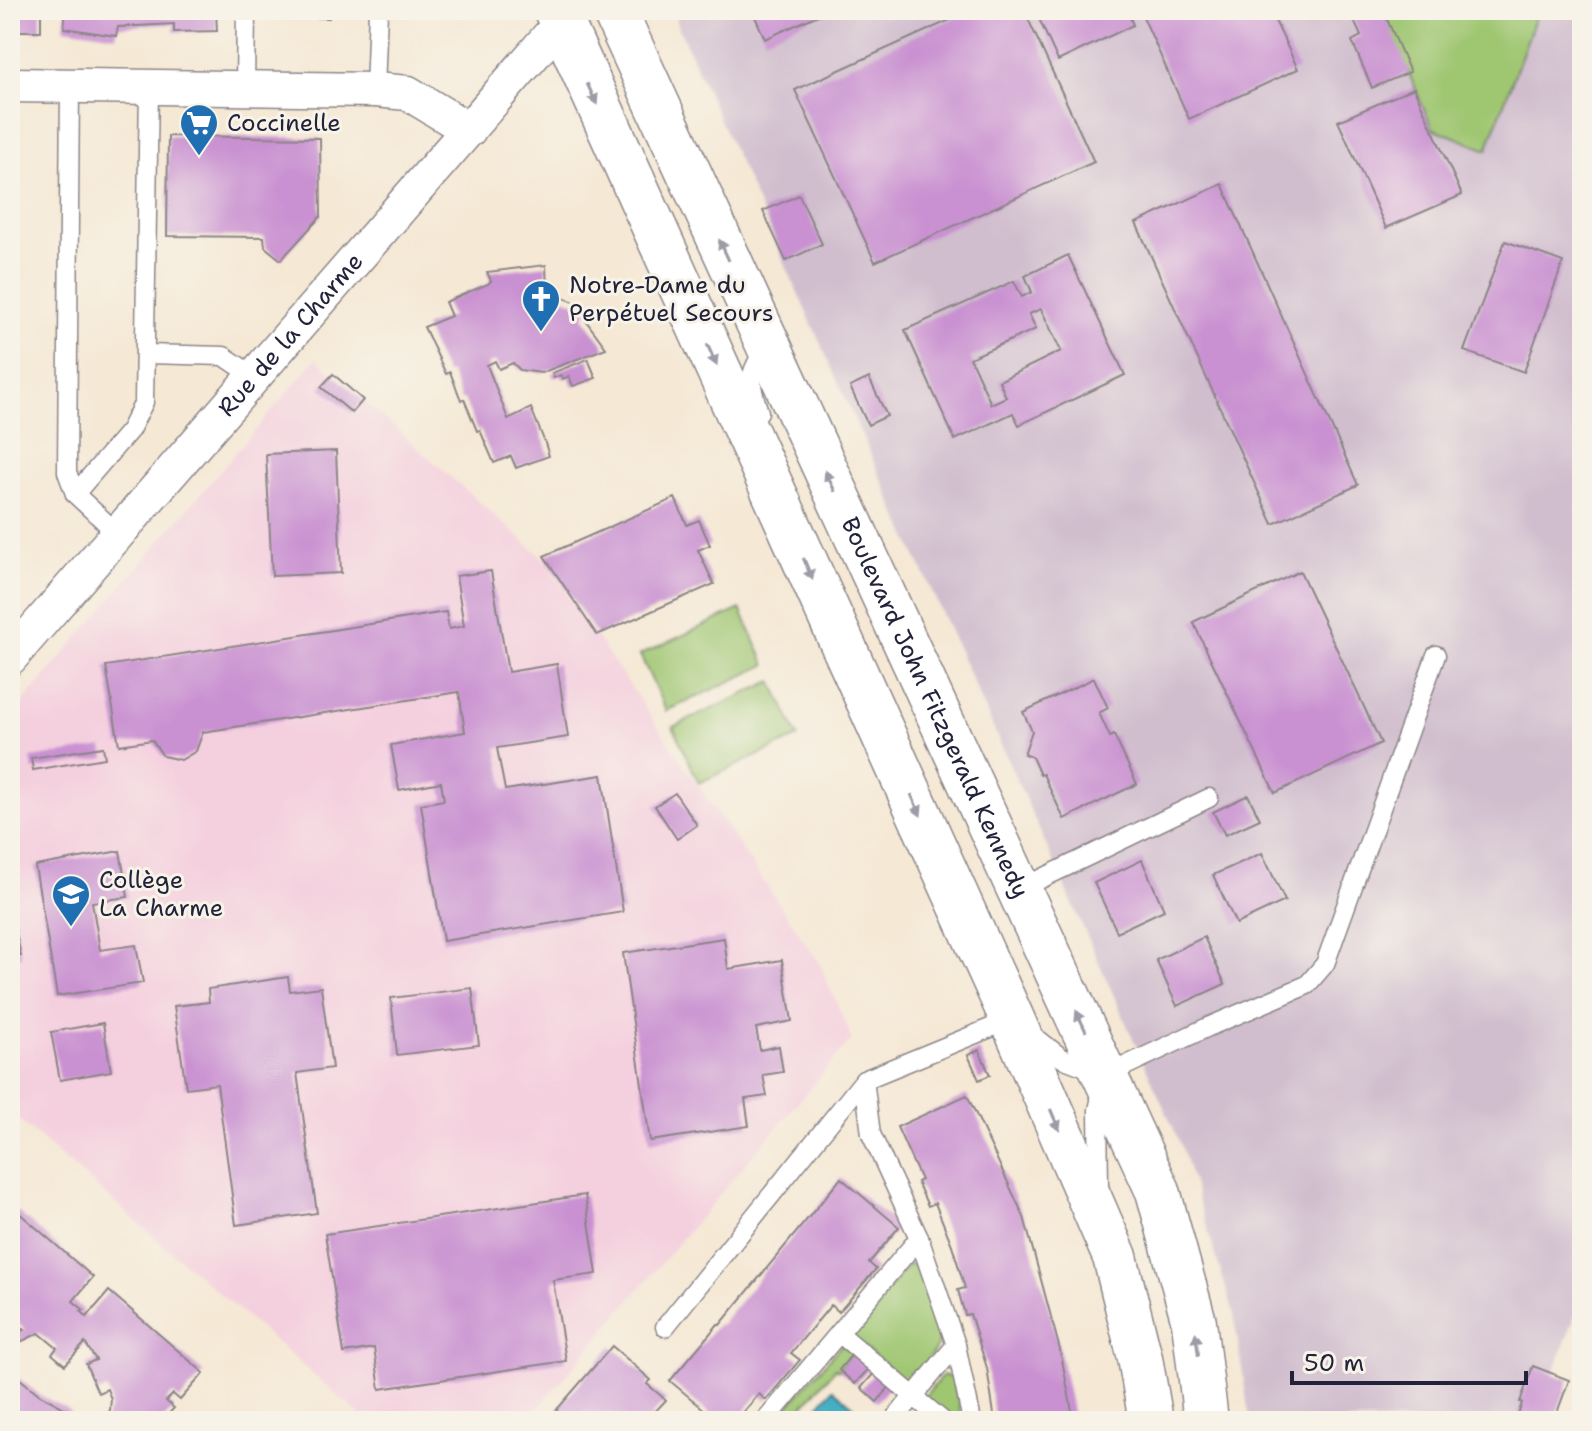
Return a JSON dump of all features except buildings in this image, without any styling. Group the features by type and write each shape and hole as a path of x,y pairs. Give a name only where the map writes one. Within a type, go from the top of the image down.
{"main road":[{"name":"Boulevard John Fitzgerald Kennedy","path":"614,10 1158,1191 1194,1322 1206,1421"},
{"path":"563,14 778,479 840,643 1012,1019 1115,1257 1140,1358 1151,1421"}],"street":[{"name":"Rue de la Charme","path":"10,658 469,130 563,14"},
{"path":"10,85 408,93 469,130"}],"lane":[{"path":"245,89 246,10"},
{"path":"375,90 378,10"},
{"path":"70,85 67,472 75,494 118,534"},
{"path":"75,494 130,430 144,402 149,88"},
{"path":"768,432 752,392 753,366 769,346"},
{"path":"146,354 224,356 255,377"},
{"path":"665,1327 864,1080 1012,1019 1062,1058 1106,1075 1307,985 1325,964 1436,655"},
{"path":"1020,889 1209,798"},
{"path":"1099,1219 1098,1110 1106,1075"},
{"path":"864,1080 871,1134 919,1238 956,1345 972,1421"},
{"path":"765,1421 919,1238"},
{"path":"839,1333 943,1421"},
{"path":"893,1421 956,1345"}],"shaded area":[{"path":"675,10 1382,10 1487,150 1538,10 1582,10 1582,1297 1536,1421 1250,1421 1233,1310 1181,1145 677,24"},
{"path":"316,359 541,556 819,962 852,1039 527,1421 367,1421 10,1112 10,717"}],"green space":[{"path":"1382,10 1538,10 1487,150 1432,128"},
{"path":"740,609 766,665 666,711 640,655"},
{"path":"772,681 798,737 699,783 673,727"},
{"path":"909,1264 919,1266 941,1328 934,1352 909,1385 849,1334"},
{"path":"842,1344 853,1353 839,1370 836,1368 790,1421 775,1421"},
{"path":"943,1375 955,1379 962,1421 952,1421 923,1398"}],"water":[{"path":"833,1389 859,1411 851,1421 805,1421"}],"place":[{"name":"Coccinelle","path":"199,157"},
{"name":"Notre-Dame du Perpétuel Secours","path":"541,333"},
{"name":"Collège La Charme","path":"71,928"}]}
